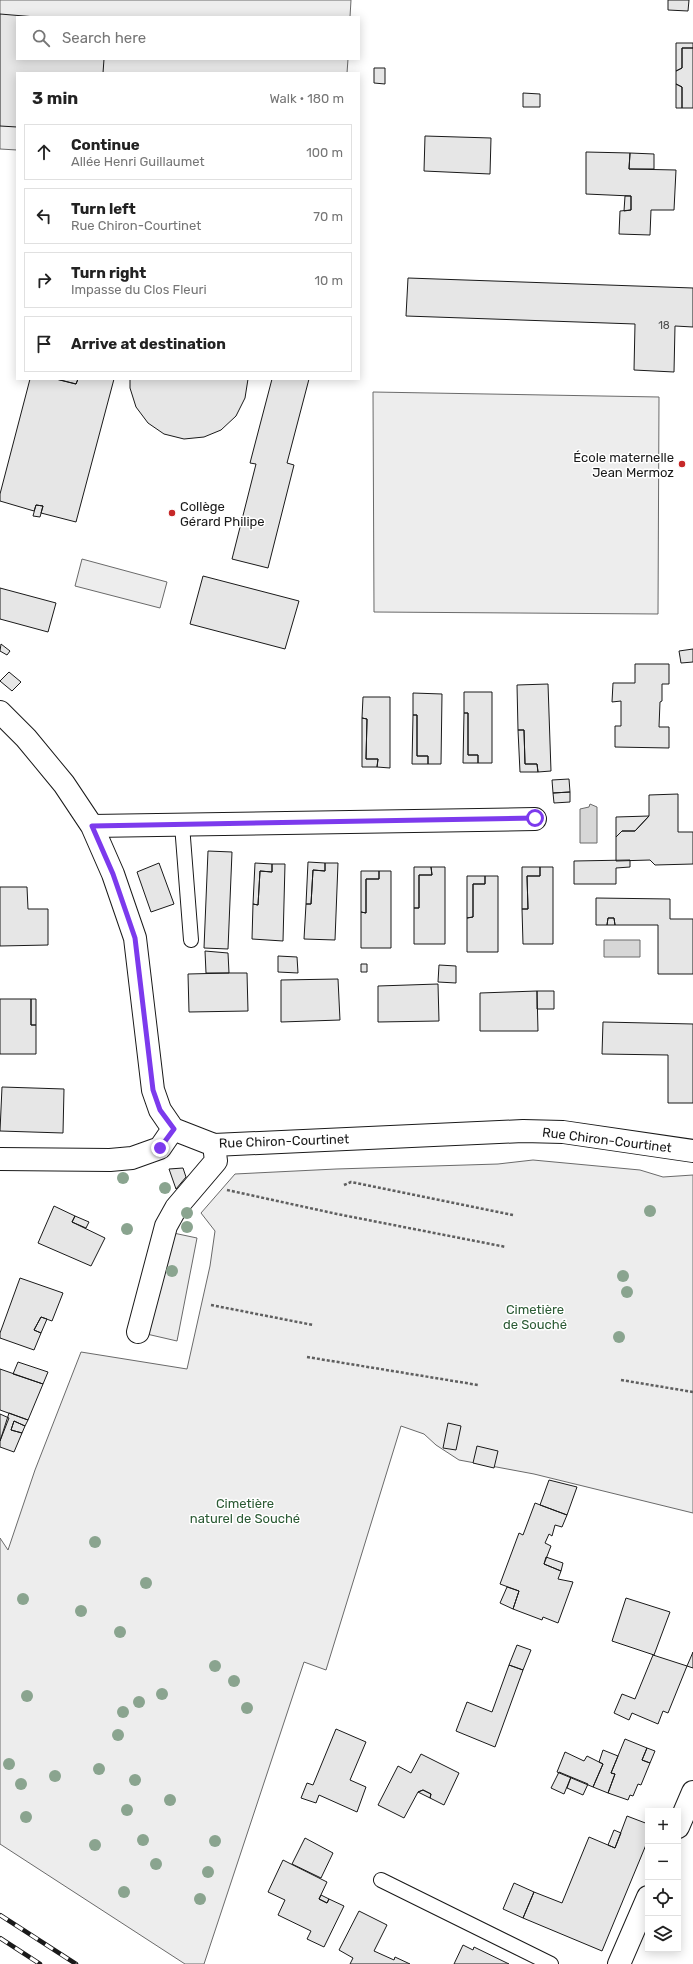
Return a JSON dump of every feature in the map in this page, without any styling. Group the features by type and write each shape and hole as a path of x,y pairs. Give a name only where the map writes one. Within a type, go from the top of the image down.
{"street":[{"path":"0,712 26,738 64,784 92,826 113,874 135,938 153,1090 160,1110 174,1129 160,1148 132,1158 110,1160 0,1159"},
{"path":"92,826 535,818"},
{"name":"Rue Chiron-Courtinet","path":"174,1129 214,1145 523,1131 563,1132 693,1151"},
{"path":"138,1332 166,1226 176,1208 216,1161 214,1145"},
{"path":"681,1820 693,1792"},
{"path":"619,1964 645,1904"}],"lane":[{"path":"182,825 191,940"},
{"path":"380,1880 551,1964"}],"path":[{"path":"344,1185 351,1182 513,1215"},
{"path":"227,1190 337,1214 506,1247"},
{"path":"211,1305 313,1325"},
{"path":"307,1357 478,1385"},
{"path":"621,1380 693,1392"}],"shaded area":[{"path":"0,0 351,0 350,16 16,16 16,60 348,60 347,72 16,72 16,150 0,149"},
{"path":"373,392 659,397 658,614 374,612"},
{"path":"82,559 167,582 160,608 75,586"},
{"path":"590,804 597,807 597,843 580,843 580,809 589,807"},
{"path":"604,940 640,940 640,957 604,957"},
{"path":"533,1160 640,1170 663,1177 693,1175 693,1513 534,1474 459,1460 436,1445 424,1434 401,1426 326,1670 304,1662 204,1964 185,1964 0,1844 0,1538 8,1550 35,1470 81,1352 187,1369 210,1266 215,1231 201,1213 235,1174 498,1164"},
{"path":"164,1231 197,1238 177,1341 138,1332"}],"building":[{"path":"668,0 689,0 688,11 668,10"},
{"path":"0,14 24,16 16,16 16,60 104,60 103,72 16,72 16,127 0,126"},
{"path":"676,43 693,43 693,48 682,48 682,68 676,71"},
{"path":"682,48 693,48 693,108 682,108 682,87 676,84 676,71 682,68"},
{"path":"374,68 385,68 385,84 374,83"},
{"path":"676,84 682,87 682,108 676,108"},
{"path":"523,93 540,94 540,107 523,107"},
{"path":"425,136 491,138 490,174 424,171"},
{"path":"586,152 630,153 629,169 676,170 674,210 651,210 650,235 619,234 620,211 631,210 631,196 586,194"},
{"path":"630,153 654,154 654,169 629,169"},
{"path":"625,196 631,196 631,210 624,211"},
{"path":"408,278 693,288 693,327 675,326 674,372 634,370 635,324 406,316"},
{"path":"30,380 60,380 76,384 78,380 114,380 76,522 41,513 43,506 36,505 34,511 0,501 0,494"},
{"path":"60,380 78,380 76,384"},
{"path":"130,380 248,380 245,398 236,416 221,430 204,437 184,439 164,434 148,423 136,407 130,388"},
{"path":"272,380 309,380 287,463 294,465 268,568 232,559 256,464 250,463"},
{"path":"36,505 43,506 40,517 33,516"},
{"path":"203,576 299,601 285,649 190,624"},
{"path":"0,588 56,603 48,632 0,619"},
{"path":"1,644 10,651 7,655 0,651"},
{"path":"693,649 693,662 681,663 679,651"},
{"path":"635,664 669,664 669,684 662,684 659,727 669,727 669,748 615,747 615,726 621,726 621,701 612,702 613,683 635,683"},
{"path":"9,672 21,682 12,691 0,681"},
{"path":"548,684 551,771 538,772 537,764 525,764 524,730 518,730 517,685"},
{"path":"464,692 492,692 492,763 478,763 478,755 468,755 468,713 464,713"},
{"path":"413,693 442,694 441,764 428,764 428,756 417,756 417,715 413,715"},
{"path":"363,697 390,697 390,768 377,767 378,759 366,759 367,719 362,718"},
{"path":"464,713 468,713 468,755 478,755 478,763 463,763"},
{"path":"413,715 417,715 417,756 428,756 428,764 412,764"},
{"path":"362,718 367,719 366,759 378,759 377,767 362,767"},
{"path":"518,730 524,730 525,764 537,764 538,772 520,772"},
{"path":"569,779 570,792 553,793 552,780"},
{"path":"570,792 570,802 554,803 553,793"},
{"path":"678,794 678,832 693,832 693,864 655,865 650,860 616,861 616,837 622,831 635,831 649,816 649,795"},
{"path":"649,816 635,831 622,831 616,837 616,817"},
{"path":"208,851 232,852 228,949 204,948"},
{"path":"630,860 630,867 616,868 616,884 574,884 574,861"},
{"path":"308,862 325,863 325,871 313,870 311,904 306,904"},
{"path":"159,863 174,904 151,912 137,872"},
{"path":"255,863 272,864 272,872 260,871 258,905 253,904"},
{"path":"325,863 338,863 335,940 304,939 306,904 311,904 313,870 325,871"},
{"path":"272,864 285,864 283,941 252,939 253,904 258,905 260,871 272,872"},
{"path":"414,867 431,867 432,875 419,875 419,908 414,908"},
{"path":"431,867 445,867 445,944 414,944 414,908 419,908 419,875 432,875"},
{"path":"522,867 540,867 540,876 527,876 528,909 522,909"},
{"path":"540,867 553,867 553,944 523,944 522,909 528,909 527,876 540,876"},
{"path":"361,871 379,871 379,879 366,879 366,913 361,912"},
{"path":"379,871 391,871 391,948 361,948 361,912 366,913 366,879 379,879"},
{"path":"467,876 485,876 485,884 473,884 473,917 467,918"},
{"path":"485,876 498,876 498,952 467,952 467,918 473,917 473,884 485,884"},
{"path":"0,887 27,887 28,909 48,909 48,945 0,946"},
{"path":"596,898 670,899 670,919 693,919 693,974 658,974 658,925 615,925 614,918 608,918 607,925 596,925"},
{"path":"608,918 614,918 615,925 607,925"},
{"path":"205,951 228,953 229,973 206,973"},
{"path":"278,956 297,957 298,973 278,972"},
{"path":"361,964 367,964 367,972 361,972"},
{"path":"439,965 456,966 456,983 438,982"},
{"path":"247,973 248,1011 189,1012 188,974"},
{"path":"338,979 340,1020 281,1022 281,980"},
{"path":"438,984 439,1021 378,1022 378,986"},
{"path":"537,991 554,991 554,1009 537,1009"},
{"path":"537,991 538,1031 480,1031 480,993"},
{"path":"0,999 31,999 31,1025 36,1025 36,1054 0,1054"},
{"path":"31,999 36,999 36,1025 31,1025"},
{"path":"603,1022 693,1024 693,1103 668,1103 668,1055 602,1054"},
{"path":"2,1087 64,1089 63,1133 0,1131"},
{"path":"183,1168 186,1177 176,1189 169,1169"},
{"path":"54,1206 75,1216 72,1222 105,1238 91,1266 38,1243"},
{"path":"75,1216 89,1222 86,1228 72,1222"},
{"path":"20,1278 63,1293 52,1321 41,1317 34,1330 41,1333 34,1350 0,1338 0,1333"},
{"path":"41,1317 47,1319 41,1333 34,1330"},
{"path":"18,1362 48,1372 43,1384 13,1374"},
{"path":"0,1369 43,1384 28,1420 0,1410"},
{"path":"9,1413 28,1420 25,1426 14,1421 11,1430 22,1433 14,1452 0,1447 0,1441"},
{"path":"0,1414 9,1418 0,1441"},
{"path":"14,1421 25,1426 22,1433 11,1430"},
{"path":"448,1423 461,1426 456,1450 443,1448"},
{"path":"477,1446 498,1451 494,1468 473,1463"},
{"path":"549,1480 577,1487 567,1515 540,1505"},
{"path":"535,1503 567,1515 562,1527 555,1525 552,1536 549,1534 545,1543 551,1546 544,1564 561,1571 558,1579 573,1582 558,1623 543,1617 542,1620 513,1609 519,1591 500,1584 519,1533 523,1535"},
{"path":"546,1557 563,1563 561,1571 544,1564"},
{"path":"507,1587 519,1591 513,1609 500,1603"},
{"path":"626,1598 670,1612 654,1655 612,1641"},
{"path":"517,1645 531,1650 523,1670 509,1665"},
{"path":"693,1652 693,1668 687,1666"},
{"path":"653,1655 687,1666 668,1713 663,1711 658,1724 632,1713 629,1720 614,1713 622,1694 635,1699"},
{"path":"509,1665 523,1670 495,1747 456,1731 467,1702 492,1712"},
{"path":"336,1729 366,1742 350,1780 366,1787 357,1812 319,1795 316,1803 301,1798 307,1783 313,1785"},
{"path":"625,1739 647,1748 642,1760 650,1763 641,1785 638,1784 633,1796 630,1795 628,1800 608,1793 615,1774 611,1773"},
{"path":"647,1748 655,1751 650,1763 642,1760"},
{"path":"603,1750 618,1756 611,1773 615,1774 608,1793 593,1787 603,1764 599,1762"},
{"path":"565,1752 584,1761 587,1756 603,1764 593,1787 557,1772"},
{"path":"421,1754 459,1773 444,1805 430,1798 431,1794 423,1790 418,1792 404,1818 378,1805 398,1766 411,1773"},
{"path":"559,1772 571,1777 564,1794 551,1788"},
{"path":"571,1777 588,1784 583,1795 567,1788"},
{"path":"423,1790 431,1794 430,1798 418,1792"},
{"path":"627,1816 645,1823 645,1847 602,1951 523,1918 534,1892 562,1903 589,1837 615,1848"},
{"path":"614,1830 621,1833 615,1848 608,1845"},
{"path":"305,1838 333,1853 321,1878 292,1864"},
{"path":"283,1860 327,1882 319,1899 327,1903 329,1899 344,1906 324,1947 307,1939 311,1931 278,1915 285,1900 268,1892"},
{"path":"514,1883 534,1892 523,1918 503,1909"},
{"path":"321,1895 329,1899 327,1903 319,1899"},
{"path":"359,1911 387,1925 374,1951 394,1960 395,1957 410,1964 350,1964 353,1958 339,1950"},
{"path":"463,1945 473,1950 474,1947 509,1964 454,1964"}],"railway":[{"path":"0,1915 76,1964"},
{"path":"0,1938 40,1964"}],"place":[{"name":"École maternelle Jean Mermoz","path":"682,464"},
{"name":"Collège Gérard Philipe","path":"172,513"}],"route":[{"path":"160,1148 174,1129 160,1110 153,1090 135,938 113,874 92,826 535,818"}],"park label":[{"name":"Cimetière de Souché","path":"535,1316"},
{"name":"Cimetière naturel de Souché","path":"245,1510"}]}
